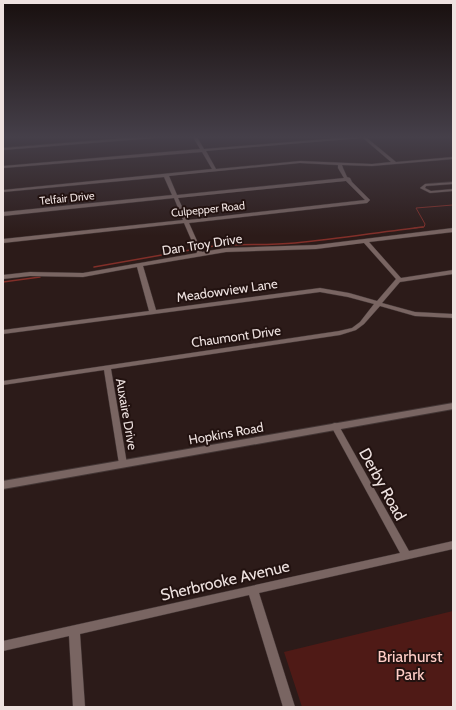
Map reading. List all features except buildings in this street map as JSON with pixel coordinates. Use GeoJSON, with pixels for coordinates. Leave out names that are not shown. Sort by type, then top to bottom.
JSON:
{"type":"FeatureCollection","features":[{"type":"Feature","properties":{"kind":"street"},"geometry":{"type":"LineString","coordinates":[[3,191],[214,170]]}},
{"type":"Feature","properties":{"kind":"street","name":"Culpepper Road"},"geometry":{"type":"LineString","coordinates":[[3,242],[365,202],[368,200],[341,170]]}},
{"type":"Feature","properties":{"kind":"street"},"geometry":{"type":"LineString","coordinates":[[166,175],[200,254]]}},
{"type":"Feature","properties":{"kind":"street","name":"Telfair Drive"},"geometry":{"type":"LineString","coordinates":[[3,214],[348,179]]}},
{"type":"Feature","properties":{"kind":"street"},"geometry":{"type":"LineString","coordinates":[[453,183],[424,185],[422,188],[430,192],[453,190]]}},
{"type":"Feature","properties":{"kind":"street","name":"Dan Troy Drive"},"geometry":{"type":"LineString","coordinates":[[3,277],[40,274],[83,275],[238,248],[306,248],[453,230]]}},
{"type":"Feature","properties":{"kind":"street"},"geometry":{"type":"LineString","coordinates":[[365,241],[399,279],[453,272]]}},
{"type":"Feature","properties":{"kind":"street"},"geometry":{"type":"LineString","coordinates":[[140,266],[154,312]]}},
{"type":"Feature","properties":{"kind":"street","name":"Chaumont Drive"},"geometry":{"type":"LineString","coordinates":[[3,383],[340,333],[358,326],[379,304],[399,279]]}},
{"type":"Feature","properties":{"kind":"street","name":"Meadowview Lane"},"geometry":{"type":"LineString","coordinates":[[3,332],[320,290],[343,294],[415,314],[453,316]]}},
{"type":"Feature","properties":{"kind":"street","name":"Auxaire Drive"},"geometry":{"type":"LineString","coordinates":[[106,367],[123,464]]}},
{"type":"Feature","properties":{"kind":"street","name":"Hopkins Road"},"geometry":{"type":"LineString","coordinates":[[3,485],[453,406]]}},
{"type":"Feature","properties":{"kind":"street","name":"Derby Road"},"geometry":{"type":"LineString","coordinates":[[335,426],[406,555]]}},
{"type":"Feature","properties":{"kind":"street","name":"Sherbrooke Avenue"},"geometry":{"type":"LineString","coordinates":[[3,646],[453,545]]}},
{"type":"Feature","properties":{"kind":"street"},"geometry":{"type":"LineString","coordinates":[[253,590],[289,707]]}},
{"type":"Feature","properties":{"kind":"street"},"geometry":{"type":"LineString","coordinates":[[74,630],[79,707]]}},
{"type":"Feature","properties":{"kind":"green space","name":"Briarhurst Park"},"geometry":{"type":"Polygon","coordinates":[[[453,611],[453,707],[302,707],[284,652],[453,611]]]}},
{"type":"Feature","properties":{"kind":"waterway"},"geometry":{"type":"LineString","coordinates":[[420,227],[424,227],[425,224],[416,208],[453,205]]}},
{"type":"Feature","properties":{"kind":"waterway"},"geometry":{"type":"LineString","coordinates":[[206,247],[295,243],[420,227]]}},
{"type":"Feature","properties":{"kind":"waterway"},"geometry":{"type":"LineString","coordinates":[[414,228],[420,227]]}},
{"type":"Feature","properties":{"kind":"waterway"},"geometry":{"type":"LineString","coordinates":[[94,267],[190,250]]}},
{"type":"Feature","properties":{"kind":"waterway"},"geometry":{"type":"LineString","coordinates":[[3,282],[40,277]]}}]}
